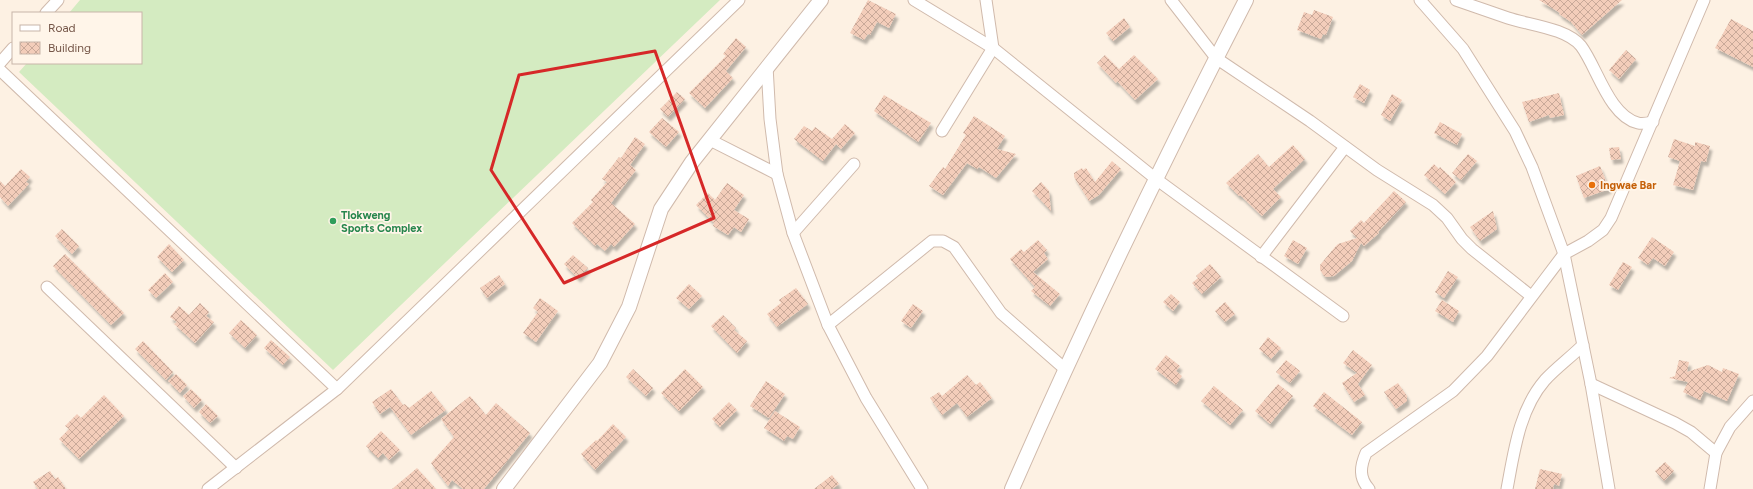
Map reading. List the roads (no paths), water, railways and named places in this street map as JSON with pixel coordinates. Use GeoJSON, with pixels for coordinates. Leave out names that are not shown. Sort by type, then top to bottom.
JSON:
{"type":"FeatureCollection","features":[{"type":"Feature","properties":{"kind":"street"},"geometry":{"type":"LineString","coordinates":[[47,12],[58,0]]}},
{"type":"Feature","properties":{"kind":"street"},"geometry":{"type":"LineString","coordinates":[[208,489],[337,389],[739,0]]}},
{"type":"Feature","properties":{"kind":"street"},"geometry":{"type":"LineString","coordinates":[[504,489],[600,363],[629,307],[661,209],[692,162],[820,0]]}},
{"type":"Feature","properties":{"kind":"street"},"geometry":{"type":"LineString","coordinates":[[914,0],[993,48],[1156,180],[1343,316]]}},
{"type":"Feature","properties":{"kind":"street"},"geometry":{"type":"LineString","coordinates":[[942,131],[993,48],[986,0]]}},
{"type":"Feature","properties":{"kind":"street"},"geometry":{"type":"LineString","coordinates":[[1171,0],[1216,58],[1377,170],[1433,204],[1447,218],[1462,239],[1472,249],[1531,296]]}},
{"type":"Feature","properties":{"kind":"street"},"geometry":{"type":"LineString","coordinates":[[1012,489],[1064,369],[1216,58],[1246,0]]}},
{"type":"Feature","properties":{"kind":"street"},"geometry":{"type":"LineString","coordinates":[[1420,0],[1463,49],[1515,131],[1532,167],[1564,254],[1591,384],[1609,489]]}},
{"type":"Feature","properties":{"kind":"street"},"geometry":{"type":"LineString","coordinates":[[1456,0],[1571,37],[1581,46],[1614,105],[1634,121],[1653,122]]}},
{"type":"Feature","properties":{"kind":"street"},"geometry":{"type":"LineString","coordinates":[[1369,489],[1361,476],[1361,468],[1366,453],[1453,391],[1487,356],[1564,254],[1588,241],[1603,230],[1610,218],[1653,122],[1704,0]]}},
{"type":"Feature","properties":{"kind":"street"},"geometry":{"type":"LineString","coordinates":[[0,62],[12,49]]}},
{"type":"Feature","properties":{"kind":"street"},"geometry":{"type":"LineString","coordinates":[[767,66],[770,119],[777,174],[793,233],[828,325],[866,398],[922,489]]}},
{"type":"Feature","properties":{"kind":"street"},"geometry":{"type":"LineString","coordinates":[[0,70],[337,389]]}},
{"type":"Feature","properties":{"kind":"street"},"geometry":{"type":"LineString","coordinates":[[710,140],[777,174]]}},
{"type":"Feature","properties":{"kind":"street"},"geometry":{"type":"LineString","coordinates":[[1261,257],[1345,147]]}},
{"type":"Feature","properties":{"kind":"street"},"geometry":{"type":"LineString","coordinates":[[793,233],[854,164]]}},
{"type":"Feature","properties":{"kind":"street"},"geometry":{"type":"LineString","coordinates":[[828,325],[932,241],[943,240],[954,247],[1001,313],[1064,369]]}},
{"type":"Feature","properties":{"kind":"street"},"geometry":{"type":"LineString","coordinates":[[47,287],[236,468]]}},
{"type":"Feature","properties":{"kind":"street"},"geometry":{"type":"LineString","coordinates":[[1507,489],[1515,442],[1523,418],[1530,404],[1545,381],[1583,345]]}},
{"type":"Feature","properties":{"kind":"street"},"geometry":{"type":"LineString","coordinates":[[1591,384],[1675,423],[1691,432],[1716,453]]}},
{"type":"Feature","properties":{"kind":"street"},"geometry":{"type":"LineString","coordinates":[[1710,489],[1716,453],[1730,428],[1753,401]]}},
{"type":"Feature","properties":{"kind":"place","name":"Ingwae Bar"},"geometry":{"type":"Point","coordinates":[1592,185]}},
{"type":"Feature","properties":{"kind":"place","name":"Tlokweng Sports Complex"},"geometry":{"type":"Point","coordinates":[333,221]}}]}
